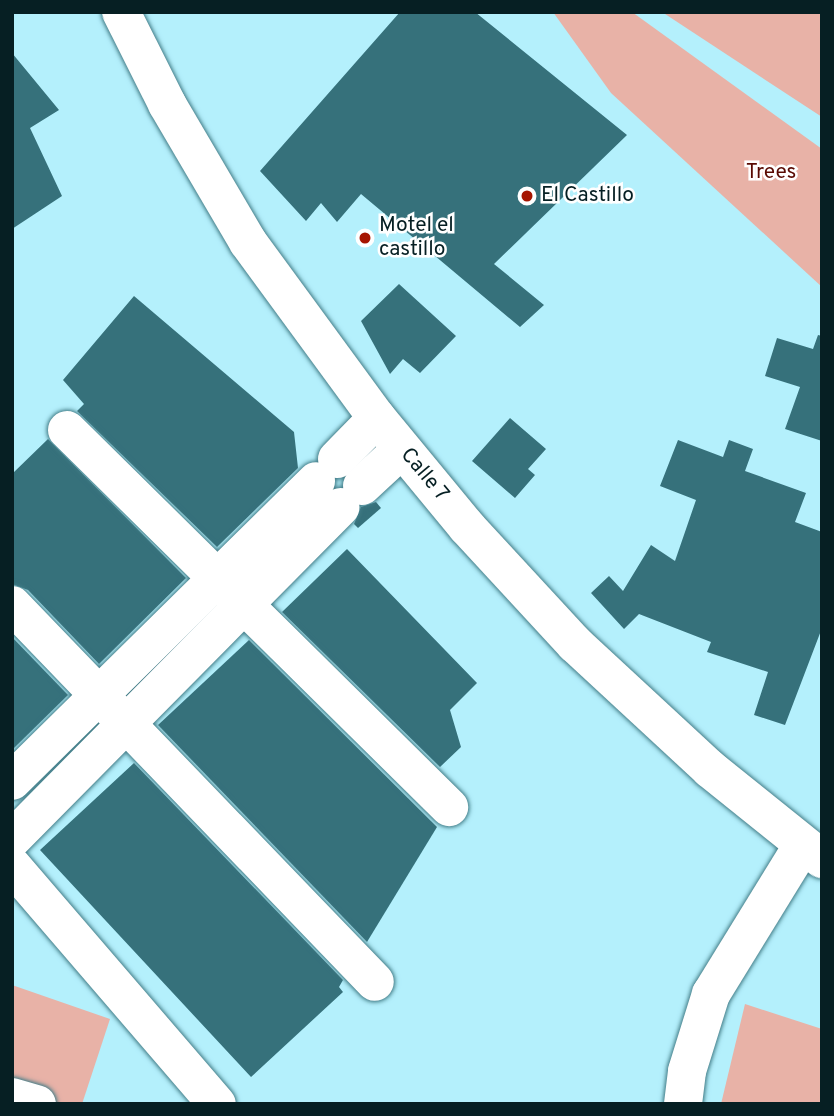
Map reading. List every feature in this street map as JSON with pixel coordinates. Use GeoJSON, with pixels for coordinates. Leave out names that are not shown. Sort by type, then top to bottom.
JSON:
{"type":"FeatureCollection","features":[{"type":"Feature","properties":{"kind":"street","name":"Calle 7"},"geometry":{"type":"LineString","coordinates":[[121,12],[236,222],[282,292],[402,449],[575,644],[655,721],[812,853]]}},
{"type":"Feature","properties":{"kind":"street"},"geometry":{"type":"LineString","coordinates":[[12,839],[244,604],[339,483],[377,418]]}},
{"type":"Feature","properties":{"kind":"street"},"geometry":{"type":"LineString","coordinates":[[67,430],[449,807]]}},
{"type":"Feature","properties":{"kind":"street"},"geometry":{"type":"LineString","coordinates":[[12,781],[218,578],[339,483],[402,449]]}},
{"type":"Feature","properties":{"kind":"street"},"geometry":{"type":"LineString","coordinates":[[12,605],[374,982]]}},
{"type":"Feature","properties":{"kind":"street"},"geometry":{"type":"LineString","coordinates":[[683,1104],[687,1071],[711,994],[812,853]]}},
{"type":"Feature","properties":{"kind":"street"},"geometry":{"type":"LineString","coordinates":[[12,866],[217,1104]]}},
{"type":"Feature","properties":{"kind":"street"},"geometry":{"type":"LineString","coordinates":[[12,1097],[37,1104]]}},
{"type":"Feature","properties":{"kind":"green space","name":"Trees"},"geometry":{"type":"Polygon","coordinates":[[[553,12],[632,12],[822,149],[822,287],[611,93],[553,12]]]}},
{"type":"Feature","properties":{"kind":"green space"},"geometry":{"type":"Polygon","coordinates":[[[662,12],[822,12],[822,117],[662,12]]]}},
{"type":"Feature","properties":{"kind":"green space"},"geometry":{"type":"Polygon","coordinates":[[[12,985],[110,1019],[82,1104],[58,1104],[12,1087],[12,985]]]}},
{"type":"Feature","properties":{"kind":"green space"},"geometry":{"type":"Polygon","coordinates":[[[745,1004],[822,1029],[822,1104],[721,1104],[745,1004]]]}},
{"type":"Feature","properties":{"kind":"building","name":"El Castillo"},"geometry":{"type":"Polygon","coordinates":[[[400,12],[475,12],[627,135],[494,264],[544,305],[520,327],[361,194],[337,222],[321,203],[306,221],[260,171],[400,12]]]}},
{"type":"Feature","properties":{"kind":"building"},"geometry":{"type":"Polygon","coordinates":[[[12,53],[59,110],[30,128],[62,196],[12,229],[12,53]]]}},
{"type":"Feature","properties":{"kind":"building"},"geometry":{"type":"Polygon","coordinates":[[[399,284],[456,336],[420,373],[403,359],[390,374],[361,321],[399,284]]]}},
{"type":"Feature","properties":{"kind":"building"},"geometry":{"type":"Polygon","coordinates":[[[134,296],[294,432],[298,468],[217,547],[77,411],[84,404],[63,380],[134,296]]]}},
{"type":"Feature","properties":{"kind":"building"},"geometry":{"type":"Polygon","coordinates":[[[818,335],[822,336],[822,441],[785,429],[800,387],[765,376],[777,338],[813,349],[818,335]]]}},
{"type":"Feature","properties":{"kind":"building"},"geometry":{"type":"Polygon","coordinates":[[[510,418],[546,449],[528,469],[535,475],[515,498],[472,461],[510,418]]]}},
{"type":"Feature","properties":{"kind":"building"},"geometry":{"type":"Polygon","coordinates":[[[48,439],[186,578],[99,664],[28,590],[12,584],[12,474],[48,439]]]}},
{"type":"Feature","properties":{"kind":"building"},"geometry":{"type":"Polygon","coordinates":[[[678,440],[723,457],[729,440],[753,449],[745,471],[806,493],[795,522],[822,532],[822,628],[785,725],[754,715],[768,672],[707,652],[711,642],[639,614],[624,629],[591,593],[609,576],[623,591],[651,545],[675,561],[696,500],[660,486],[678,440]]]}},
{"type":"Feature","properties":{"kind":"building"},"geometry":{"type":"Polygon","coordinates":[[[376,502],[381,508],[358,528],[354,524],[361,507],[376,502]]]}},
{"type":"Feature","properties":{"kind":"building"},"geometry":{"type":"Polygon","coordinates":[[[347,549],[477,683],[450,710],[461,747],[440,767],[282,612],[347,549]]]}},
{"type":"Feature","properties":{"kind":"building"},"geometry":{"type":"Polygon","coordinates":[[[12,637],[68,695],[12,750],[12,637]]]}},
{"type":"Feature","properties":{"kind":"building"},"geometry":{"type":"Polygon","coordinates":[[[249,640],[437,827],[367,942],[158,725],[249,640]]]}},
{"type":"Feature","properties":{"kind":"building"},"geometry":{"type":"Polygon","coordinates":[[[134,763],[343,980],[339,987],[343,992],[251,1077],[40,850],[134,763]]]}},
{"type":"Feature","properties":{"kind":"place","name":"El Castillo"},"geometry":{"type":"Point","coordinates":[527,196]}},
{"type":"Feature","properties":{"kind":"place","name":"Motel el castillo"},"geometry":{"type":"Point","coordinates":[365,238]}}]}
